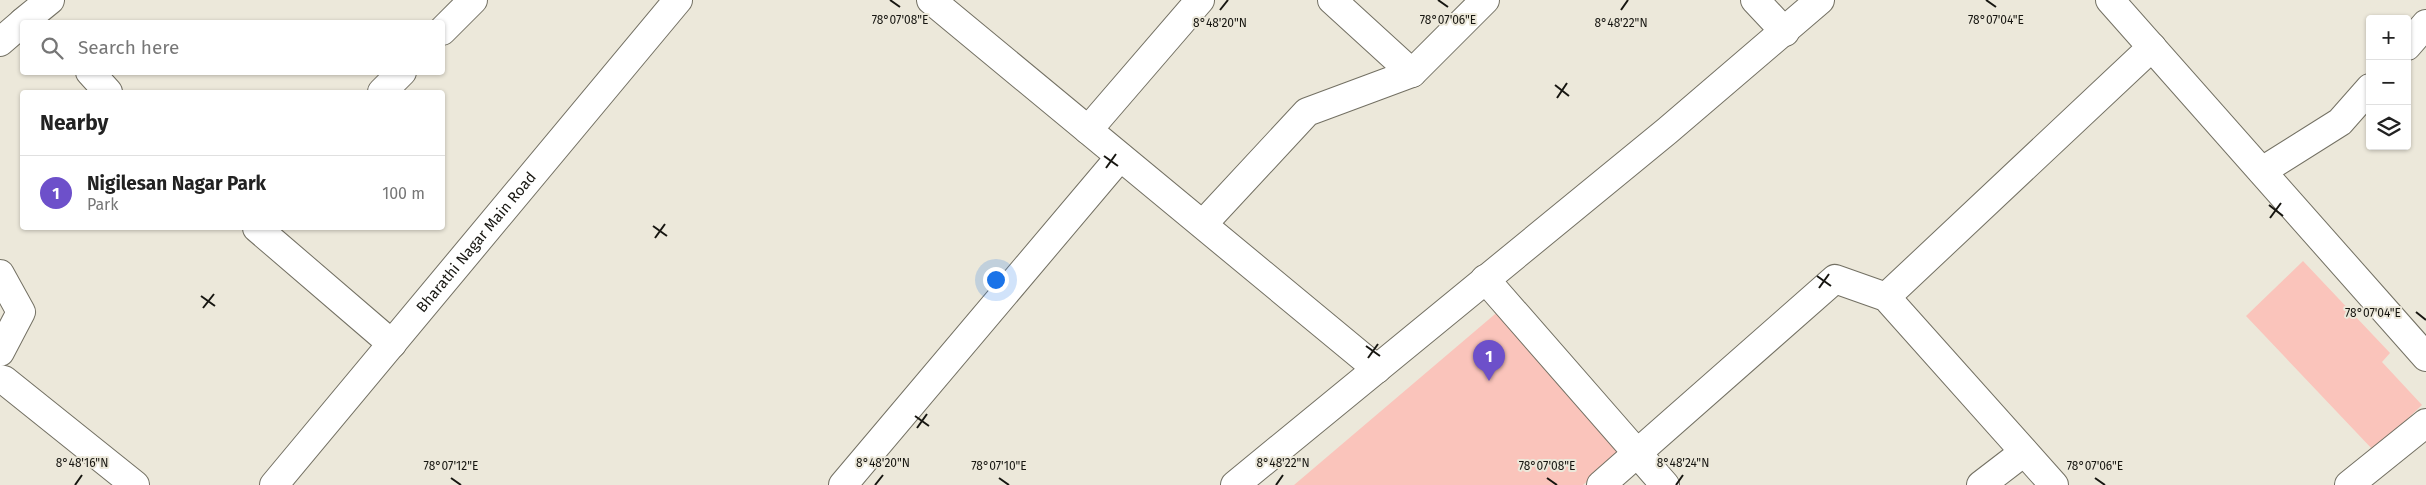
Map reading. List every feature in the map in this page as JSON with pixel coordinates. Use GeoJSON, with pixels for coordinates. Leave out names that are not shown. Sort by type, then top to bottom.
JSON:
{"type":"FeatureCollection","features":[{"type":"Feature","properties":{"kind":"street"},"geometry":{"type":"LineString","coordinates":[[445,28],[473,0]]}},
{"type":"Feature","properties":{"kind":"street","name":"Bharathi Nagar Main Road"},"geometry":{"type":"LineString","coordinates":[[274,485],[678,0]]}},
{"type":"Feature","properties":{"kind":"street"},"geometry":{"type":"LineString","coordinates":[[931,0],[1377,369]]}},
{"type":"Feature","properties":{"kind":"street"},"geometry":{"type":"LineString","coordinates":[[1088,130],[1200,0]]}},
{"type":"Feature","properties":{"kind":"street"},"geometry":{"type":"LineString","coordinates":[[1332,0],[1412,72]]}},
{"type":"Feature","properties":{"kind":"street"},"geometry":{"type":"LineString","coordinates":[[1203,224],[1307,112],[1412,72],[1460,12],[1485,0]]}},
{"type":"Feature","properties":{"kind":"street"},"geometry":{"type":"LineString","coordinates":[[1755,0],[1785,32]]}},
{"type":"Feature","properties":{"kind":"street"},"geometry":{"type":"LineString","coordinates":[[1235,485],[1486,280],[1785,32],[1820,0]]}},
{"type":"Feature","properties":{"kind":"street"},"geometry":{"type":"LineString","coordinates":[[2110,0],[2426,357]]}},
{"type":"Feature","properties":{"kind":"street"},"geometry":{"type":"LineString","coordinates":[[2411,41],[2426,24]]}},
{"type":"Feature","properties":{"kind":"street"},"geometry":{"type":"LineString","coordinates":[[0,42],[20,27]]}},
{"type":"Feature","properties":{"kind":"street"},"geometry":{"type":"LineString","coordinates":[[1886,297],[2152,47]]}},
{"type":"Feature","properties":{"kind":"street"},"geometry":{"type":"LineString","coordinates":[[93,75],[106,90]]}},
{"type":"Feature","properties":{"kind":"street"},"geometry":{"type":"LineString","coordinates":[[384,90],[399,75]]}},
{"type":"Feature","properties":{"kind":"street"},"geometry":{"type":"LineString","coordinates":[[2262,172],[2340,122],[2366,93]]}},
{"type":"Feature","properties":{"kind":"street"},"geometry":{"type":"LineString","coordinates":[[843,485],[1120,157]]}},
{"type":"Feature","properties":{"kind":"street"},"geometry":{"type":"LineString","coordinates":[[259,230],[392,344]]}},
{"type":"Feature","properties":{"kind":"street"},"geometry":{"type":"LineString","coordinates":[[0,274],[21,312],[0,352]]}},
{"type":"Feature","properties":{"kind":"street"},"geometry":{"type":"LineString","coordinates":[[1601,485],[1836,279],[1886,297],[2054,485]]}},
{"type":"Feature","properties":{"kind":"street"},"geometry":{"type":"LineString","coordinates":[[1486,280],[1665,485]]}},
{"type":"Feature","properties":{"kind":"street"},"geometry":{"type":"LineString","coordinates":[[2,380],[135,485]]}},
{"type":"Feature","properties":{"kind":"street"},"geometry":{"type":"LineString","coordinates":[[2349,485],[2426,424]]}},
{"type":"Feature","properties":{"kind":"street"},"geometry":{"type":"LineString","coordinates":[[1982,485],[2024,452]]}},
{"type":"Feature","properties":{"kind":"shaded area"},"geometry":{"type":"Polygon","coordinates":[[[2303,261],[2390,353],[2382,362],[2422,405],[2374,451],[2246,316],[2303,261]]]}},
{"type":"Feature","properties":{"kind":"shaded area"},"geometry":{"type":"Polygon","coordinates":[[[1501,309],[1622,452],[1583,485],[1294,485],[1501,309]]]}},
{"type":"Feature","properties":{"kind":"place","name":"Nigilesan Nagar Park"},"geometry":{"type":"Point","coordinates":[1489,381]}}]}
